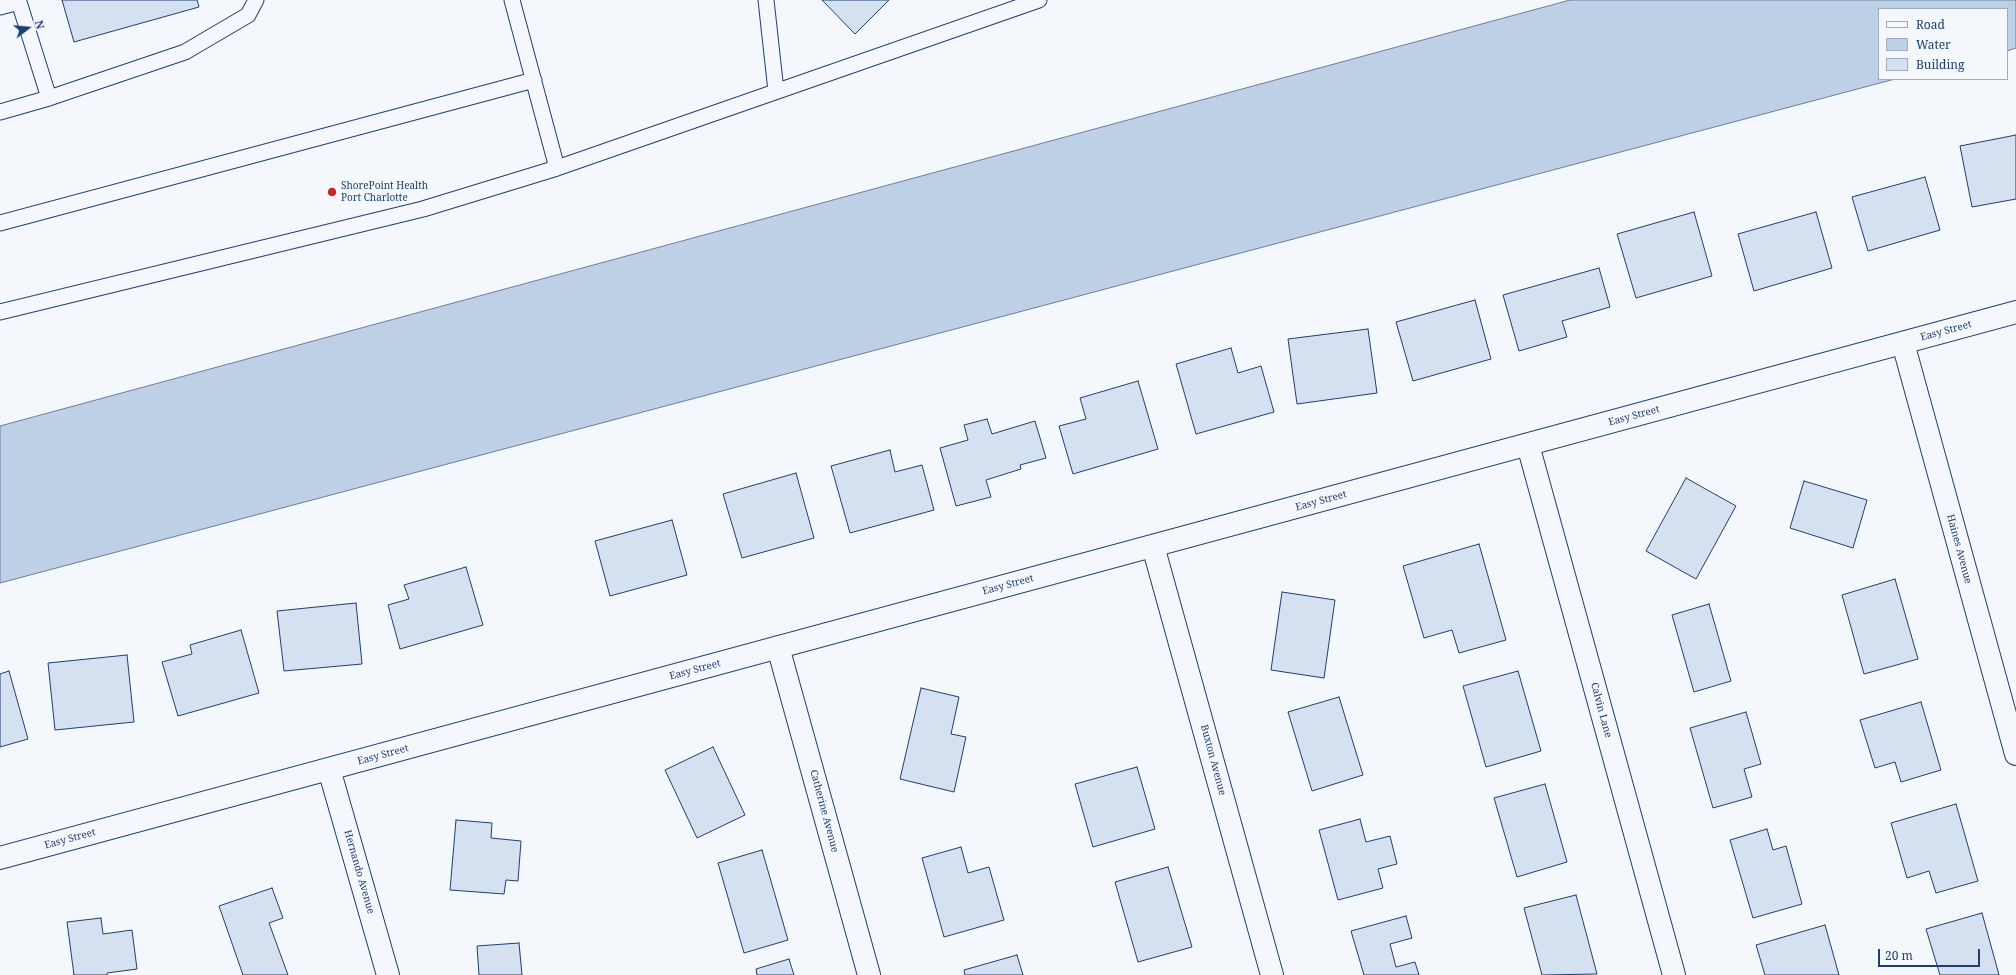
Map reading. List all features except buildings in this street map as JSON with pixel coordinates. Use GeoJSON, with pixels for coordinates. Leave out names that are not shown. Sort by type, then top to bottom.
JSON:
{"type":"FeatureCollection","features":[{"type":"Feature","properties":{"kind":"street","name":"Easy Street"},"geometry":{"type":"LineString","coordinates":[[0,858],[2016,312]]}},
{"type":"Feature","properties":{"kind":"street","name":"Haines Avenue"},"geometry":{"type":"LineString","coordinates":[[1903,343],[2016,754]]}},
{"type":"Feature","properties":{"kind":"street","name":"Calvin Lane"},"geometry":{"type":"LineString","coordinates":[[1528,445],[1674,975]]}},
{"type":"Feature","properties":{"kind":"street","name":"Buxton Avenue"},"geometry":{"type":"LineString","coordinates":[[1153,546],[1272,975]]}},
{"type":"Feature","properties":{"kind":"street","name":"Catherine Avenue"},"geometry":{"type":"LineString","coordinates":[[778,647],[869,975]]}},
{"type":"Feature","properties":{"kind":"street","name":"Hernando Avenue"},"geometry":{"type":"LineString","coordinates":[[329,769],[388,975]]}},
{"type":"Feature","properties":{"kind":"lane"},"geometry":{"type":"LineString","coordinates":[[0,112],[49,98],[186,52],[248,15],[256,0]]}},
{"type":"Feature","properties":{"kind":"lane"},"geometry":{"type":"LineString","coordinates":[[512,0],[558,168]]}},
{"type":"Feature","properties":{"kind":"lane"},"geometry":{"type":"LineString","coordinates":[[766,0],[776,91]]}},
{"type":"Feature","properties":{"kind":"lane"},"geometry":{"type":"LineString","coordinates":[[0,312],[423,209],[558,168],[1039,0]]}},
{"type":"Feature","properties":{"kind":"lane"},"geometry":{"type":"LineString","coordinates":[[0,7],[19,2],[49,98]]}},
{"type":"Feature","properties":{"kind":"lane"},"geometry":{"type":"LineString","coordinates":[[0,223],[534,80]]}},
{"type":"Feature","properties":{"kind":"water"},"geometry":{"type":"Polygon","coordinates":[[[1570,0],[2016,0],[2016,48],[2008,51],[2008,8],[1878,8],[1878,80],[1891,80],[0,583],[0,426],[1570,0]]]}},
{"type":"Feature","properties":{"kind":"place","name":"ShorePoint Health Port Charlotte"},"geometry":{"type":"Point","coordinates":[332,192]}}]}
